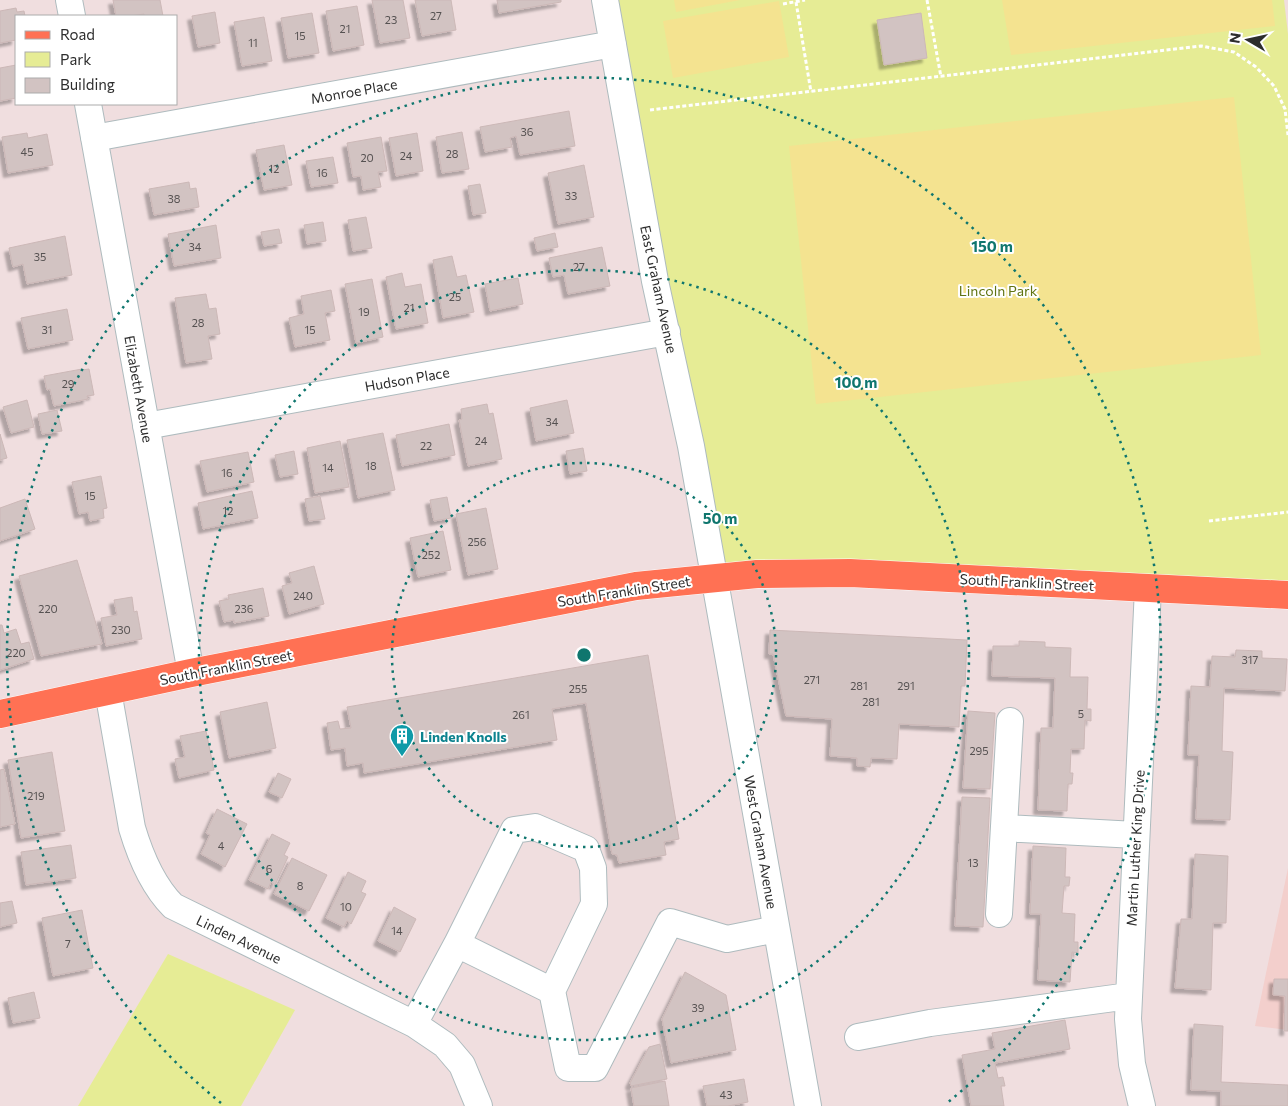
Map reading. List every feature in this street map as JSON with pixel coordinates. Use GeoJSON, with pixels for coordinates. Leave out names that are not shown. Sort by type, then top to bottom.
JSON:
{"type":"FeatureCollection","features":[{"type":"Feature","properties":{"kind":"main road","name":"South Franklin Street"},"geometry":{"type":"LineString","coordinates":[[0,714],[191,673],[636,586],[757,574],[850,573],[1288,595]]}},
{"type":"Feature","properties":{"kind":"street"},"geometry":{"type":"LineString","coordinates":[[69,0],[72,15]]}},
{"type":"Feature","properties":{"kind":"street","name":"East Graham Avenue"},"geometry":{"type":"LineString","coordinates":[[605,0],[655,281],[691,446],[714,578]]}},
{"type":"Feature","properties":{"kind":"street","name":"Monroe Place"},"geometry":{"type":"LineString","coordinates":[[94,138],[613,44]]}},
{"type":"Feature","properties":{"kind":"street","name":"Elizabeth Avenue"},"geometry":{"type":"LineString","coordinates":[[88,105],[191,673]]}},
{"type":"Feature","properties":{"kind":"street","name":"Hudson Place"},"geometry":{"type":"LineString","coordinates":[[146,426],[667,332]]}},
{"type":"Feature","properties":{"kind":"street","name":"West Graham Avenue"},"geometry":{"type":"LineString","coordinates":[[714,578],[808,1106]]}},
{"type":"Feature","properties":{"kind":"street","name":"Martin Luther King Drive"},"geometry":{"type":"LineString","coordinates":[[1142,1106],[1132,1064],[1128,1019],[1148,588]]}},
{"type":"Feature","properties":{"kind":"street","name":"Linden Avenue"},"geometry":{"type":"LineString","coordinates":[[108,691],[132,828],[137,845],[162,895],[173,906],[414,1024],[445,1045],[462,1065],[479,1106]]}},
{"type":"Feature","properties":{"kind":"street"},"geometry":{"type":"LineString","coordinates":[[998,914],[1010,721]]}},
{"type":"Feature","properties":{"kind":"street"},"geometry":{"type":"LineString","coordinates":[[414,1024],[457,944],[514,830],[535,827],[586,849],[593,868],[594,904],[552,991],[568,1068],[594,1068],[670,922],[727,939],[776,928]]}},
{"type":"Feature","properties":{"kind":"street"},"geometry":{"type":"LineString","coordinates":[[1004,828],[1136,835]]}},
{"type":"Feature","properties":{"kind":"street"},"geometry":{"type":"LineString","coordinates":[[457,944],[552,991]]}},
{"type":"Feature","properties":{"kind":"street"},"geometry":{"type":"LineString","coordinates":[[858,1037],[930,1023],[1129,996]]}},
{"type":"Feature","properties":{"kind":"path"},"geometry":{"type":"LineString","coordinates":[[783,4],[805,0]]}},
{"type":"Feature","properties":{"kind":"path"},"geometry":{"type":"LineString","coordinates":[[927,0],[941,76]]}},
{"type":"Feature","properties":{"kind":"path"},"geometry":{"type":"LineString","coordinates":[[796,2],[811,92]]}},
{"type":"Feature","properties":{"kind":"path"},"geometry":{"type":"LineString","coordinates":[[626,113],[1201,46],[1234,52],[1256,67],[1274,86],[1285,109],[1288,135]]}},
{"type":"Feature","properties":{"kind":"path"},"geometry":{"type":"LineString","coordinates":[[1209,520],[1288,512]]}},
{"type":"Feature","properties":{"kind":"shaded area"},"geometry":{"type":"Polygon","coordinates":[[[1288,868],[1288,1030],[1255,1026],[1288,868]]]}},
{"type":"Feature","properties":{"kind":"green space","name":"Lincoln Park"},"geometry":{"type":"Polygon","coordinates":[[[605,0],[1284,0],[1288,34],[1288,595],[714,578],[605,0]]]}},
{"type":"Feature","properties":{"kind":"green space"},"geometry":{"type":"Polygon","coordinates":[[[674,0],[740,0],[676,12],[674,0]]]}},
{"type":"Feature","properties":{"kind":"green space"},"geometry":{"type":"Polygon","coordinates":[[[1002,0],[1272,0],[1275,26],[1011,55],[1002,0]]]}},
{"type":"Feature","properties":{"kind":"green space"},"geometry":{"type":"Polygon","coordinates":[[[779,1],[789,57],[673,78],[663,21],[779,1]]]}},
{"type":"Feature","properties":{"kind":"green space"},"geometry":{"type":"Polygon","coordinates":[[[1234,97],[1261,355],[816,404],[789,146],[1234,97]]]}},
{"type":"Feature","properties":{"kind":"green space"},"geometry":{"type":"Polygon","coordinates":[[[168,954],[295,1010],[241,1106],[78,1106],[168,954]]]}},
{"type":"Feature","properties":{"kind":"building"},"geometry":{"type":"Polygon","coordinates":[[[113,0],[160,0],[163,15],[144,14],[116,15],[113,0]]]}},
{"type":"Feature","properties":{"kind":"building"},"geometry":{"type":"Polygon","coordinates":[[[372,0],[403,0],[410,38],[380,43],[372,0]]]}},
{"type":"Feature","properties":{"kind":"building"},"geometry":{"type":"Polygon","coordinates":[[[415,0],[451,0],[456,30],[422,36],[415,0]]]}},
{"type":"Feature","properties":{"kind":"building"},"geometry":{"type":"Polygon","coordinates":[[[497,0],[561,0],[561,2],[499,13],[497,0]]]}},
{"type":"Feature","properties":{"kind":"building"},"geometry":{"type":"Polygon","coordinates":[[[357,6],[364,45],[333,51],[326,11],[357,6]]]}},
{"type":"Feature","properties":{"kind":"building"},"geometry":{"type":"Polygon","coordinates":[[[16,8],[17,12],[24,11],[25,15],[15,15],[15,40],[0,43],[0,11],[16,8]]]}},
{"type":"Feature","properties":{"kind":"building"},"geometry":{"type":"Polygon","coordinates":[[[215,12],[220,43],[198,47],[192,16],[215,12]]]}},
{"type":"Feature","properties":{"kind":"building"},"geometry":{"type":"Polygon","coordinates":[[[312,13],[319,53],[288,58],[281,18],[312,13]]]}},
{"type":"Feature","properties":{"kind":"building"},"geometry":{"type":"Polygon","coordinates":[[[921,13],[927,58],[884,65],[877,20],[921,13]]]}},
{"type":"Feature","properties":{"kind":"building"},"geometry":{"type":"Polygon","coordinates":[[[264,17],[272,61],[242,66],[234,22],[264,17]]]}},
{"type":"Feature","properties":{"kind":"building"},"geometry":{"type":"Polygon","coordinates":[[[15,65],[15,98],[0,101],[0,68],[15,65]]]}},
{"type":"Feature","properties":{"kind":"building"},"geometry":{"type":"Polygon","coordinates":[[[569,111],[575,146],[520,155],[516,136],[510,138],[512,147],[485,152],[480,127],[569,111]]]}},
{"type":"Feature","properties":{"kind":"building"},"geometry":{"type":"Polygon","coordinates":[[[462,132],[469,169],[442,173],[436,137],[462,132]]]}},
{"type":"Feature","properties":{"kind":"building"},"geometry":{"type":"Polygon","coordinates":[[[27,133],[28,138],[47,134],[53,165],[8,173],[2,137],[27,133]]]}},
{"type":"Feature","properties":{"kind":"building"},"geometry":{"type":"Polygon","coordinates":[[[417,133],[423,171],[396,176],[389,138],[417,133]]]}},
{"type":"Feature","properties":{"kind":"building"},"geometry":{"type":"Polygon","coordinates":[[[381,137],[387,171],[378,172],[381,187],[363,190],[361,176],[353,177],[347,143],[381,137]]]}},
{"type":"Feature","properties":{"kind":"building"},"geometry":{"type":"Polygon","coordinates":[[[284,145],[292,185],[264,190],[256,150],[284,145]]]}},
{"type":"Feature","properties":{"kind":"building"},"geometry":{"type":"Polygon","coordinates":[[[333,157],[338,183],[311,187],[306,161],[333,157]]]}},
{"type":"Feature","properties":{"kind":"building"},"geometry":{"type":"Polygon","coordinates":[[[584,165],[594,217],[558,224],[548,173],[584,165]]]}},
{"type":"Feature","properties":{"kind":"building"},"geometry":{"type":"Polygon","coordinates":[[[189,182],[190,189],[196,188],[199,207],[154,215],[149,189],[189,182]]]}},
{"type":"Feature","properties":{"kind":"building"},"geometry":{"type":"Polygon","coordinates":[[[480,184],[486,213],[473,215],[468,186],[480,184]]]}},
{"type":"Feature","properties":{"kind":"building"},"geometry":{"type":"Polygon","coordinates":[[[366,217],[372,248],[353,251],[348,220],[366,217]]]}},
{"type":"Feature","properties":{"kind":"building"},"geometry":{"type":"Polygon","coordinates":[[[323,222],[326,241],[307,244],[304,225],[323,222]]]}},
{"type":"Feature","properties":{"kind":"building"},"geometry":{"type":"Polygon","coordinates":[[[216,225],[221,258],[174,266],[168,234],[216,225]]]}},
{"type":"Feature","properties":{"kind":"building"},"geometry":{"type":"Polygon","coordinates":[[[279,229],[282,243],[264,246],[261,232],[279,229]]]}},
{"type":"Feature","properties":{"kind":"building"},"geometry":{"type":"Polygon","coordinates":[[[555,233],[558,247],[537,251],[534,238],[555,233]]]}},
{"type":"Feature","properties":{"kind":"building"},"geometry":{"type":"Polygon","coordinates":[[[65,236],[72,275],[27,284],[23,264],[13,267],[9,248],[65,236]]]}},
{"type":"Feature","properties":{"kind":"building"},"geometry":{"type":"Polygon","coordinates":[[[602,247],[610,286],[568,294],[564,275],[553,277],[549,258],[602,247]]]}},
{"type":"Feature","properties":{"kind":"building"},"geometry":{"type":"Polygon","coordinates":[[[452,256],[457,277],[466,275],[474,312],[443,318],[433,260],[452,256]]]}},
{"type":"Feature","properties":{"kind":"building"},"geometry":{"type":"Polygon","coordinates":[[[402,273],[405,287],[421,284],[428,323],[396,329],[386,277],[402,273]]]}},
{"type":"Feature","properties":{"kind":"building"},"geometry":{"type":"Polygon","coordinates":[[[518,278],[523,304],[490,311],[485,284],[518,278]]]}},
{"type":"Feature","properties":{"kind":"building"},"geometry":{"type":"Polygon","coordinates":[[[372,279],[383,337],[356,343],[345,284],[372,279]]]}},
{"type":"Feature","properties":{"kind":"building"},"geometry":{"type":"Polygon","coordinates":[[[331,290],[335,311],[325,313],[330,340],[295,347],[289,318],[304,314],[301,296],[331,290]]]}},
{"type":"Feature","properties":{"kind":"building"},"geometry":{"type":"Polygon","coordinates":[[[206,294],[209,309],[216,308],[220,334],[208,336],[212,359],[186,363],[175,298],[206,294]]]}},
{"type":"Feature","properties":{"kind":"building"},"geometry":{"type":"Polygon","coordinates":[[[67,309],[73,340],[28,349],[21,318],[67,309]]]}},
{"type":"Feature","properties":{"kind":"building"},"geometry":{"type":"Polygon","coordinates":[[[89,369],[94,395],[87,396],[88,399],[54,406],[50,389],[47,390],[44,376],[89,369]]]}},
{"type":"Feature","properties":{"kind":"building"},"geometry":{"type":"Polygon","coordinates":[[[27,400],[34,427],[11,433],[3,407],[27,400]]]}},
{"type":"Feature","properties":{"kind":"building"},"geometry":{"type":"Polygon","coordinates":[[[567,400],[574,433],[536,441],[530,408],[567,400]]]}},
{"type":"Feature","properties":{"kind":"building"},"geometry":{"type":"Polygon","coordinates":[[[487,404],[489,414],[493,413],[502,459],[468,466],[459,420],[462,419],[461,409],[487,404]]]}},
{"type":"Feature","properties":{"kind":"building"},"geometry":{"type":"Polygon","coordinates":[[[57,410],[62,431],[42,434],[38,414],[57,410]]]}},
{"type":"Feature","properties":{"kind":"building"},"geometry":{"type":"Polygon","coordinates":[[[449,424],[455,455],[402,466],[396,435],[449,424]]]}},
{"type":"Feature","properties":{"kind":"building"},"geometry":{"type":"Polygon","coordinates":[[[383,433],[395,490],[358,498],[347,440],[383,433]]]}},
{"type":"Feature","properties":{"kind":"building"},"geometry":{"type":"Polygon","coordinates":[[[0,434],[7,458],[0,460],[0,434]]]}},
{"type":"Feature","properties":{"kind":"building"},"geometry":{"type":"Polygon","coordinates":[[[340,441],[349,487],[315,493],[307,448],[340,441]]]}},
{"type":"Feature","properties":{"kind":"building"},"geometry":{"type":"Polygon","coordinates":[[[583,448],[587,471],[570,474],[566,451],[583,448]]]}},
{"type":"Feature","properties":{"kind":"building"},"geometry":{"type":"Polygon","coordinates":[[[294,451],[298,474],[280,477],[275,455],[294,451]]]}},
{"type":"Feature","properties":{"kind":"building"},"geometry":{"type":"Polygon","coordinates":[[[248,452],[254,482],[207,492],[200,461],[248,452]]]}},
{"type":"Feature","properties":{"kind":"building"},"geometry":{"type":"Polygon","coordinates":[[[101,476],[107,508],[103,509],[104,518],[90,521],[88,512],[79,514],[72,482],[101,476]]]}},
{"type":"Feature","properties":{"kind":"building"},"geometry":{"type":"Polygon","coordinates":[[[252,491],[258,518],[203,529],[198,503],[252,491]]]}},
{"type":"Feature","properties":{"kind":"building"},"geometry":{"type":"Polygon","coordinates":[[[320,496],[325,519],[309,521],[305,499],[320,496]]]}},
{"type":"Feature","properties":{"kind":"building"},"geometry":{"type":"Polygon","coordinates":[[[447,497],[451,518],[434,521],[430,500],[447,497]]]}},
{"type":"Feature","properties":{"kind":"building"},"geometry":{"type":"Polygon","coordinates":[[[25,499],[35,529],[0,541],[0,508],[25,499]]]}},
{"type":"Feature","properties":{"kind":"building"},"geometry":{"type":"Polygon","coordinates":[[[486,508],[498,569],[468,575],[456,514],[486,508]]]}},
{"type":"Feature","properties":{"kind":"building"},"geometry":{"type":"Polygon","coordinates":[[[443,531],[451,570],[418,577],[410,538],[443,531]]]}},
{"type":"Feature","properties":{"kind":"building"},"geometry":{"type":"Polygon","coordinates":[[[77,560],[102,644],[41,656],[19,576],[77,560]]]}},
{"type":"Feature","properties":{"kind":"building"},"geometry":{"type":"Polygon","coordinates":[[[314,566],[324,604],[289,614],[282,586],[292,583],[289,573],[314,566]]]}},
{"type":"Feature","properties":{"kind":"building"},"geometry":{"type":"Polygon","coordinates":[[[263,588],[269,616],[234,623],[234,620],[224,622],[219,601],[229,599],[228,595],[263,588]]]}},
{"type":"Feature","properties":{"kind":"building"},"geometry":{"type":"Polygon","coordinates":[[[132,597],[134,612],[137,611],[142,639],[106,646],[101,618],[117,615],[114,600],[132,597]]]}},
{"type":"Feature","properties":{"kind":"building"},"geometry":{"type":"Polygon","coordinates":[[[0,625],[2,625],[4,633],[16,629],[21,644],[29,642],[34,659],[0,670],[0,625]]]}},
{"type":"Feature","properties":{"kind":"building"},"geometry":{"type":"Polygon","coordinates":[[[770,630],[967,640],[965,686],[961,686],[959,727],[899,724],[897,759],[871,758],[870,767],[857,766],[857,758],[830,756],[832,719],[786,716],[773,654],[769,654],[770,630]]]}},
{"type":"Feature","properties":{"kind":"building"},"geometry":{"type":"Polygon","coordinates":[[[1019,641],[1045,642],[1045,647],[1071,648],[1070,677],[1088,677],[1087,709],[1091,709],[1091,721],[1085,720],[1084,749],[1071,749],[1070,773],[1073,773],[1072,784],[1068,784],[1067,811],[1038,810],[1041,728],[1053,728],[1055,678],[992,676],[993,646],[1019,646],[1019,641]]]}},
{"type":"Feature","properties":{"kind":"building"},"geometry":{"type":"Polygon","coordinates":[[[1236,650],[1262,651],[1262,658],[1287,659],[1285,691],[1224,688],[1222,751],[1233,752],[1230,820],[1196,819],[1199,755],[1188,755],[1191,686],[1210,687],[1212,656],[1235,657],[1236,650]]]}},
{"type":"Feature","properties":{"kind":"building","name":"Linden Knolls"},"geometry":{"type":"Polygon","coordinates":[[[648,655],[679,839],[664,842],[666,855],[619,863],[617,855],[612,854],[586,703],[552,709],[557,740],[364,773],[363,763],[347,766],[345,748],[331,750],[327,723],[338,721],[340,729],[351,728],[347,707],[648,655]]]}},
{"type":"Feature","properties":{"kind":"building"},"geometry":{"type":"Polygon","coordinates":[[[267,702],[276,748],[229,758],[220,712],[267,702]]]}},
{"type":"Feature","properties":{"kind":"building"},"geometry":{"type":"Polygon","coordinates":[[[968,711],[995,713],[990,789],[963,788],[968,711]]]}},
{"type":"Feature","properties":{"kind":"building"},"geometry":{"type":"Polygon","coordinates":[[[206,731],[214,770],[179,778],[175,759],[185,757],[180,736],[206,731]]]}},
{"type":"Feature","properties":{"kind":"building"},"geometry":{"type":"Polygon","coordinates":[[[52,752],[65,831],[21,838],[8,760],[52,752]]]}},
{"type":"Feature","properties":{"kind":"building"},"geometry":{"type":"Polygon","coordinates":[[[4,769],[15,824],[0,827],[0,770],[4,769]]]}},
{"type":"Feature","properties":{"kind":"building"},"geometry":{"type":"Polygon","coordinates":[[[278,773],[291,779],[282,798],[269,792],[278,773]]]}},
{"type":"Feature","properties":{"kind":"building"},"geometry":{"type":"Polygon","coordinates":[[[962,797],[990,798],[983,927],[955,926],[962,797]]]}},
{"type":"Feature","properties":{"kind":"building"},"geometry":{"type":"Polygon","coordinates":[[[217,809],[247,824],[225,867],[201,854],[210,835],[206,833],[217,809]]]}},
{"type":"Feature","properties":{"kind":"building"},"geometry":{"type":"Polygon","coordinates":[[[272,834],[290,843],[284,855],[288,857],[275,885],[271,882],[268,889],[249,880],[272,834]]]}},
{"type":"Feature","properties":{"kind":"building"},"geometry":{"type":"Polygon","coordinates":[[[71,845],[76,878],[26,885],[21,852],[71,845]]]}},
{"type":"Feature","properties":{"kind":"building"},"geometry":{"type":"Polygon","coordinates":[[[1033,846],[1066,848],[1065,877],[1070,877],[1069,886],[1064,886],[1062,913],[1075,914],[1074,942],[1078,942],[1078,953],[1072,952],[1070,982],[1038,980],[1041,914],[1030,914],[1033,846]]]}},
{"type":"Feature","properties":{"kind":"building"},"geometry":{"type":"Polygon","coordinates":[[[1195,854],[1228,856],[1226,923],[1213,923],[1211,990],[1175,988],[1181,919],[1192,919],[1195,854]]]}},
{"type":"Feature","properties":{"kind":"building"},"geometry":{"type":"Polygon","coordinates":[[[292,858],[327,875],[309,911],[274,894],[292,858]]]}},
{"type":"Feature","properties":{"kind":"building"},"geometry":{"type":"Polygon","coordinates":[[[348,872],[366,881],[361,892],[366,894],[351,924],[347,921],[344,927],[326,918],[348,872]]]}},
{"type":"Feature","properties":{"kind":"building"},"geometry":{"type":"Polygon","coordinates":[[[12,901],[17,923],[0,927],[0,903],[12,901]]]}},
{"type":"Feature","properties":{"kind":"building"},"geometry":{"type":"Polygon","coordinates":[[[394,907],[416,919],[400,952],[378,941],[394,907]]]}},
{"type":"Feature","properties":{"kind":"building"},"geometry":{"type":"Polygon","coordinates":[[[82,910],[93,968],[53,976],[42,918],[82,910]]]}},
{"type":"Feature","properties":{"kind":"building"},"geometry":{"type":"Polygon","coordinates":[[[685,972],[726,995],[736,1050],[671,1063],[662,1019],[685,972]]]}},
{"type":"Feature","properties":{"kind":"building"},"geometry":{"type":"Polygon","coordinates":[[[1274,979],[1288,979],[1288,1031],[1284,1031],[1285,996],[1273,995],[1274,979]]]}},
{"type":"Feature","properties":{"kind":"building"},"geometry":{"type":"Polygon","coordinates":[[[34,992],[40,1018],[13,1023],[8,998],[34,992]]]}},
{"type":"Feature","properties":{"kind":"building"},"geometry":{"type":"Polygon","coordinates":[[[1065,1020],[1070,1049],[995,1063],[998,1078],[1003,1077],[1005,1086],[1001,1086],[1004,1106],[971,1106],[962,1055],[995,1049],[992,1033],[1065,1020]]]}},
{"type":"Feature","properties":{"kind":"building"},"geometry":{"type":"Polygon","coordinates":[[[1194,1024],[1223,1026],[1221,1082],[1288,1085],[1288,1106],[1221,1106],[1221,1091],[1191,1090],[1194,1024]]]}},
{"type":"Feature","properties":{"kind":"building"},"geometry":{"type":"Polygon","coordinates":[[[660,1044],[667,1079],[631,1086],[630,1083],[649,1047],[660,1044]]]}},
{"type":"Feature","properties":{"kind":"building"},"geometry":{"type":"Polygon","coordinates":[[[744,1079],[748,1102],[728,1106],[707,1106],[703,1086],[744,1079]]]}},
{"type":"Feature","properties":{"kind":"building"},"geometry":{"type":"Polygon","coordinates":[[[665,1081],[669,1106],[634,1106],[631,1088],[665,1081]]]}},
{"type":"Feature","properties":{"kind":"place","name":"Linden Knolls"},"geometry":{"type":"Point","coordinates":[402,757]}}]}
